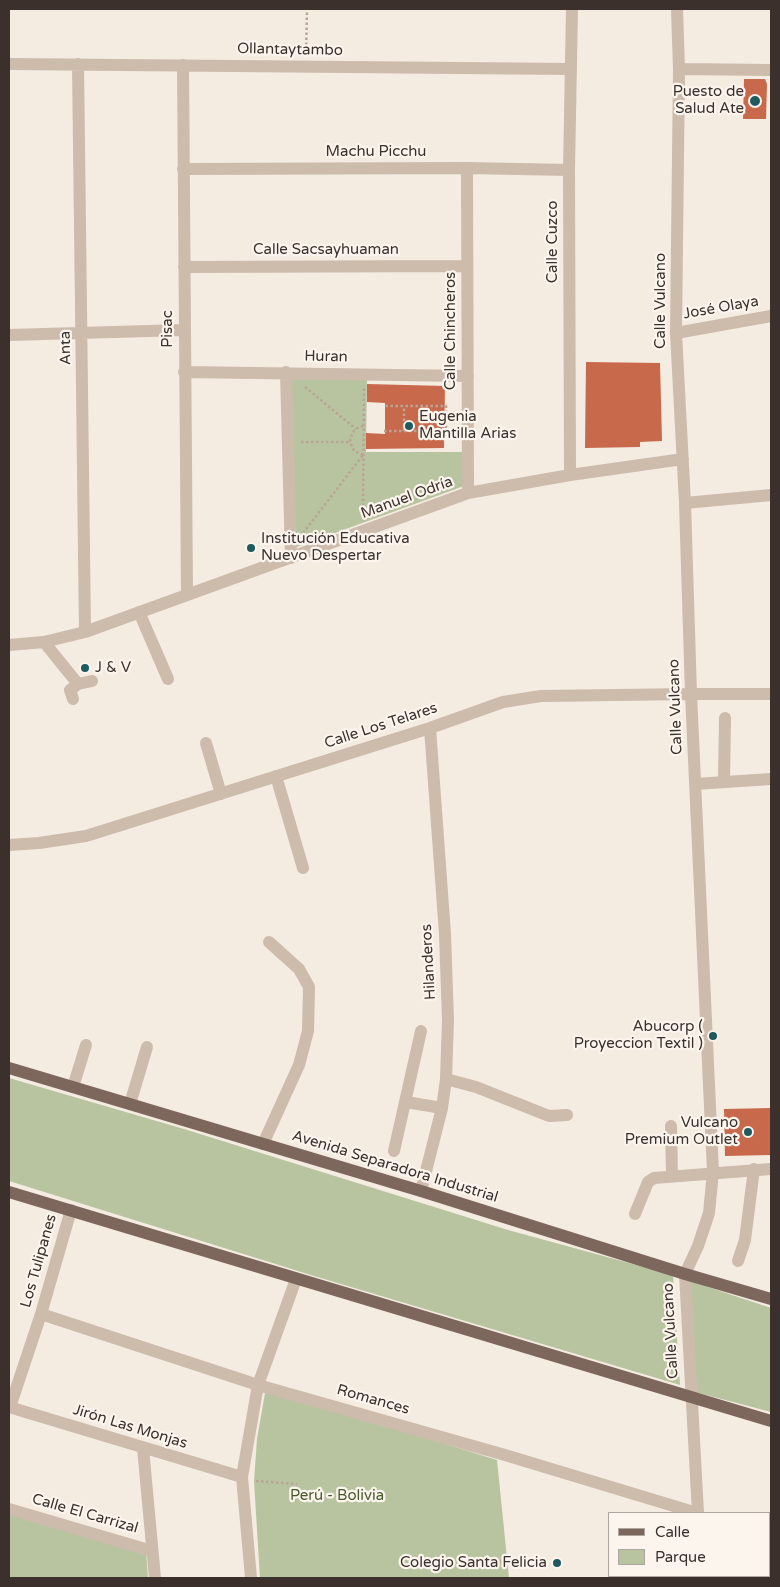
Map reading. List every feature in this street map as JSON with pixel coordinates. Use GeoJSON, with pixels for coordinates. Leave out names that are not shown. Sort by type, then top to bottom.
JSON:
{"type":"FeatureCollection","features":[{"type":"Feature","properties":{"kind":"main road","name":"Avenida Separadora Industrial"},"geometry":{"type":"LineString","coordinates":[[9,1068],[421,1191],[771,1299]]}},
{"type":"Feature","properties":{"kind":"main road"},"geometry":{"type":"LineString","coordinates":[[9,1192],[771,1421]]}},
{"type":"Feature","properties":{"kind":"street","name":"Calle Cuzco"},"geometry":{"type":"LineString","coordinates":[[570,475],[569,170],[572,9]]}},
{"type":"Feature","properties":{"kind":"street","name":"Calle Vulcano"},"geometry":{"type":"LineString","coordinates":[[677,9],[679,70],[676,333],[686,503],[691,694],[713,1172],[708,1213],[698,1246],[685,1274],[690,1398],[698,1512]]}},
{"type":"Feature","properties":{"kind":"street","name":"Ollantaytambo"},"geometry":{"type":"LineString","coordinates":[[9,64],[571,69]]}},
{"type":"Feature","properties":{"kind":"street","name":"Anta"},"geometry":{"type":"LineString","coordinates":[[78,64],[86,632]]}},
{"type":"Feature","properties":{"kind":"street","name":"Pisac"},"geometry":{"type":"LineString","coordinates":[[183,65],[187,594]]}},
{"type":"Feature","properties":{"kind":"street"},"geometry":{"type":"LineString","coordinates":[[679,70],[771,70]]}},
{"type":"Feature","properties":{"kind":"street","name":"Machu Picchu"},"geometry":{"type":"LineString","coordinates":[[183,169],[467,168],[569,170]]}},
{"type":"Feature","properties":{"kind":"street","name":"Calle Chincheros"},"geometry":{"type":"LineString","coordinates":[[467,168],[468,493]]}},
{"type":"Feature","properties":{"kind":"street","name":"Calle Sacsayhuaman"},"geometry":{"type":"LineString","coordinates":[[184,267],[467,266]]}},
{"type":"Feature","properties":{"kind":"street","name":"José Olaya"},"geometry":{"type":"LineString","coordinates":[[676,333],[771,316]]}},
{"type":"Feature","properties":{"kind":"street"},"geometry":{"type":"LineString","coordinates":[[9,335],[184,330]]}},
{"type":"Feature","properties":{"kind":"street","name":"Huran"},"geometry":{"type":"LineString","coordinates":[[184,372],[468,376]]}},
{"type":"Feature","properties":{"kind":"street"},"geometry":{"type":"LineString","coordinates":[[286,372],[291,558]]}},
{"type":"Feature","properties":{"kind":"street","name":"Manuel Odría"},"geometry":{"type":"LineString","coordinates":[[9,645],[44,642],[86,632],[468,493],[570,475],[683,459]]}},
{"type":"Feature","properties":{"kind":"street"},"geometry":{"type":"LineString","coordinates":[[686,503],[771,496]]}},
{"type":"Feature","properties":{"kind":"street"},"geometry":{"type":"LineString","coordinates":[[139,612],[168,679]]}},
{"type":"Feature","properties":{"kind":"street"},"geometry":{"type":"LineString","coordinates":[[44,642],[78,684]]}},
{"type":"Feature","properties":{"kind":"street"},"geometry":{"type":"LineString","coordinates":[[73,699],[70,692],[78,684],[92,681]]}},
{"type":"Feature","properties":{"kind":"street","name":"Calle Los Telares"},"geometry":{"type":"LineString","coordinates":[[9,845],[86,836],[430,728],[503,702],[541,696],[771,694]]}},
{"type":"Feature","properties":{"kind":"street"},"geometry":{"type":"LineString","coordinates":[[724,782],[725,718]]}},
{"type":"Feature","properties":{"kind":"street","name":"Hilanderos"},"geometry":{"type":"LineString","coordinates":[[421,1191],[442,1108],[446,1078],[448,1020],[445,934],[430,728]]}},
{"type":"Feature","properties":{"kind":"street"},"geometry":{"type":"LineString","coordinates":[[206,743],[221,794]]}},
{"type":"Feature","properties":{"kind":"street"},"geometry":{"type":"LineString","coordinates":[[276,776],[303,868]]}},
{"type":"Feature","properties":{"kind":"street"},"geometry":{"type":"LineString","coordinates":[[695,784],[771,779]]}},
{"type":"Feature","properties":{"kind":"street"},"geometry":{"type":"LineString","coordinates":[[263,1144],[299,1065],[308,1032],[308,987],[299,968],[269,942]]}},
{"type":"Feature","properties":{"kind":"street"},"geometry":{"type":"LineString","coordinates":[[394,1151],[421,1031]]}},
{"type":"Feature","properties":{"kind":"street"},"geometry":{"type":"LineString","coordinates":[[73,1086],[86,1045]]}},
{"type":"Feature","properties":{"kind":"street"},"geometry":{"type":"LineString","coordinates":[[130,1104],[147,1047]]}},
{"type":"Feature","properties":{"kind":"street"},"geometry":{"type":"LineString","coordinates":[[446,1078],[476,1087],[549,1116],[567,1115]]}},
{"type":"Feature","properties":{"kind":"street"},"geometry":{"type":"LineString","coordinates":[[406,1102],[442,1108]]}},
{"type":"Feature","properties":{"kind":"street"},"geometry":{"type":"LineString","coordinates":[[671,1126],[672,1176]]}},
{"type":"Feature","properties":{"kind":"street"},"geometry":{"type":"LineString","coordinates":[[636,1214],[648,1182],[654,1178],[771,1169]]}},
{"type":"Feature","properties":{"kind":"street"},"geometry":{"type":"LineString","coordinates":[[738,1261],[745,1240],[754,1170]]}},
{"type":"Feature","properties":{"kind":"street","name":"Los Tulipanes"},"geometry":{"type":"LineString","coordinates":[[9,1407],[41,1314],[71,1210]]}},
{"type":"Feature","properties":{"kind":"street"},"geometry":{"type":"LineString","coordinates":[[251,1578],[242,1477],[258,1384],[296,1278]]}},
{"type":"Feature","properties":{"kind":"street","name":"Romances"},"geometry":{"type":"LineString","coordinates":[[41,1314],[258,1384],[505,1454],[695,1512]]}},
{"type":"Feature","properties":{"kind":"street","name":"Jirón Las Monjas"},"geometry":{"type":"LineString","coordinates":[[9,1407],[242,1477]]}},
{"type":"Feature","properties":{"kind":"street"},"geometry":{"type":"LineString","coordinates":[[143,1448],[155,1578]]}},
{"type":"Feature","properties":{"kind":"street","name":"Calle El Carrizal"},"geometry":{"type":"LineString","coordinates":[[9,1509],[152,1551]]}},
{"type":"Feature","properties":{"kind":"path"},"geometry":{"type":"LineString","coordinates":[[305,66],[307,9]]}},
{"type":"Feature","properties":{"kind":"path"},"geometry":{"type":"LineString","coordinates":[[363,516],[364,382]]}},
{"type":"Feature","properties":{"kind":"path"},"geometry":{"type":"LineString","coordinates":[[305,387],[356,429]]}},
{"type":"Feature","properties":{"kind":"path"},"geometry":{"type":"LineString","coordinates":[[384,406],[446,406],[446,432],[384,431]]}},
{"type":"Feature","properties":{"kind":"path"},"geometry":{"type":"LineString","coordinates":[[404,406],[404,431]]}},
{"type":"Feature","properties":{"kind":"path"},"geometry":{"type":"LineString","coordinates":[[446,418],[454,418]]}},
{"type":"Feature","properties":{"kind":"path"},"geometry":{"type":"LineString","coordinates":[[363,455],[354,451],[350,442],[352,432],[364,426]]}},
{"type":"Feature","properties":{"kind":"path"},"geometry":{"type":"LineString","coordinates":[[299,442],[350,442]]}},
{"type":"Feature","properties":{"kind":"path"},"geometry":{"type":"LineString","coordinates":[[301,536],[363,455]]}},
{"type":"Feature","properties":{"kind":"path"},"geometry":{"type":"LineString","coordinates":[[256,1481],[297,1484]]}},
{"type":"Feature","properties":{"kind":"path"},"geometry":{"type":"LineString","coordinates":[[460,1566],[506,1561]]}},
{"type":"Feature","properties":{"kind":"green space"},"geometry":{"type":"Polygon","coordinates":[[[291,376],[367,377],[366,452],[463,452],[464,486],[294,548],[291,376]]]}},
{"type":"Feature","properties":{"kind":"green space"},"geometry":{"type":"Polygon","coordinates":[[[9,1078],[184,1129],[508,1230],[673,1275],[680,1385],[314,1276],[9,1181],[9,1078]]]}},
{"type":"Feature","properties":{"kind":"green space"},"geometry":{"type":"Polygon","coordinates":[[[690,1281],[771,1308],[771,1412],[695,1392],[690,1281]]]}},
{"type":"Feature","properties":{"kind":"green space","name":"Perú - Bolivia"},"geometry":{"type":"Polygon","coordinates":[[[268,1389],[497,1460],[509,1578],[260,1578],[254,1481],[257,1439],[265,1393],[268,1389]]]}},
{"type":"Feature","properties":{"kind":"green space"},"geometry":{"type":"Polygon","coordinates":[[[9,1512],[146,1549],[148,1578],[9,1578],[9,1512]]]}},
{"type":"Feature","properties":{"kind":"building","name":"Puesto de Salud Ate"},"geometry":{"type":"Polygon","coordinates":[[[744,79],[765,79],[767,84],[766,119],[743,119],[744,79]]]}},
{"type":"Feature","properties":{"kind":"building"},"geometry":{"type":"Polygon","coordinates":[[[586,362],[660,363],[662,441],[640,442],[640,447],[585,448],[586,362]]]}},
{"type":"Feature","properties":{"kind":"building","name":"Eugenia Mantilla Arias"},"geometry":{"type":"Polygon","coordinates":[[[367,384],[445,386],[444,448],[366,449],[366,433],[385,434],[385,403],[367,402],[367,384]]]}},
{"type":"Feature","properties":{"kind":"building","name":"Vulcano Premium Outlet"},"geometry":{"type":"Polygon","coordinates":[[[771,1108],[771,1155],[725,1156],[724,1109],[771,1108]]]}},
{"type":"Feature","properties":{"kind":"place","name":"Puesto de Salud Ate"},"geometry":{"type":"Point","coordinates":[755,101]}},
{"type":"Feature","properties":{"kind":"place","name":"Eugenia Mantilla Arias"},"geometry":{"type":"Point","coordinates":[409,426]}},
{"type":"Feature","properties":{"kind":"place","name":"Institución Educativa Nuevo Despertar"},"geometry":{"type":"Point","coordinates":[251,548]}},
{"type":"Feature","properties":{"kind":"place","name":"J & V"},"geometry":{"type":"Point","coordinates":[85,668]}},
{"type":"Feature","properties":{"kind":"place","name":"Abucorp ( Proyeccion Textil )"},"geometry":{"type":"Point","coordinates":[713,1036]}},
{"type":"Feature","properties":{"kind":"place","name":"Vulcano Premium Outlet"},"geometry":{"type":"Point","coordinates":[748,1132]}},
{"type":"Feature","properties":{"kind":"place","name":"Colegio Santa Felicia"},"geometry":{"type":"Point","coordinates":[557,1563]}}]}
